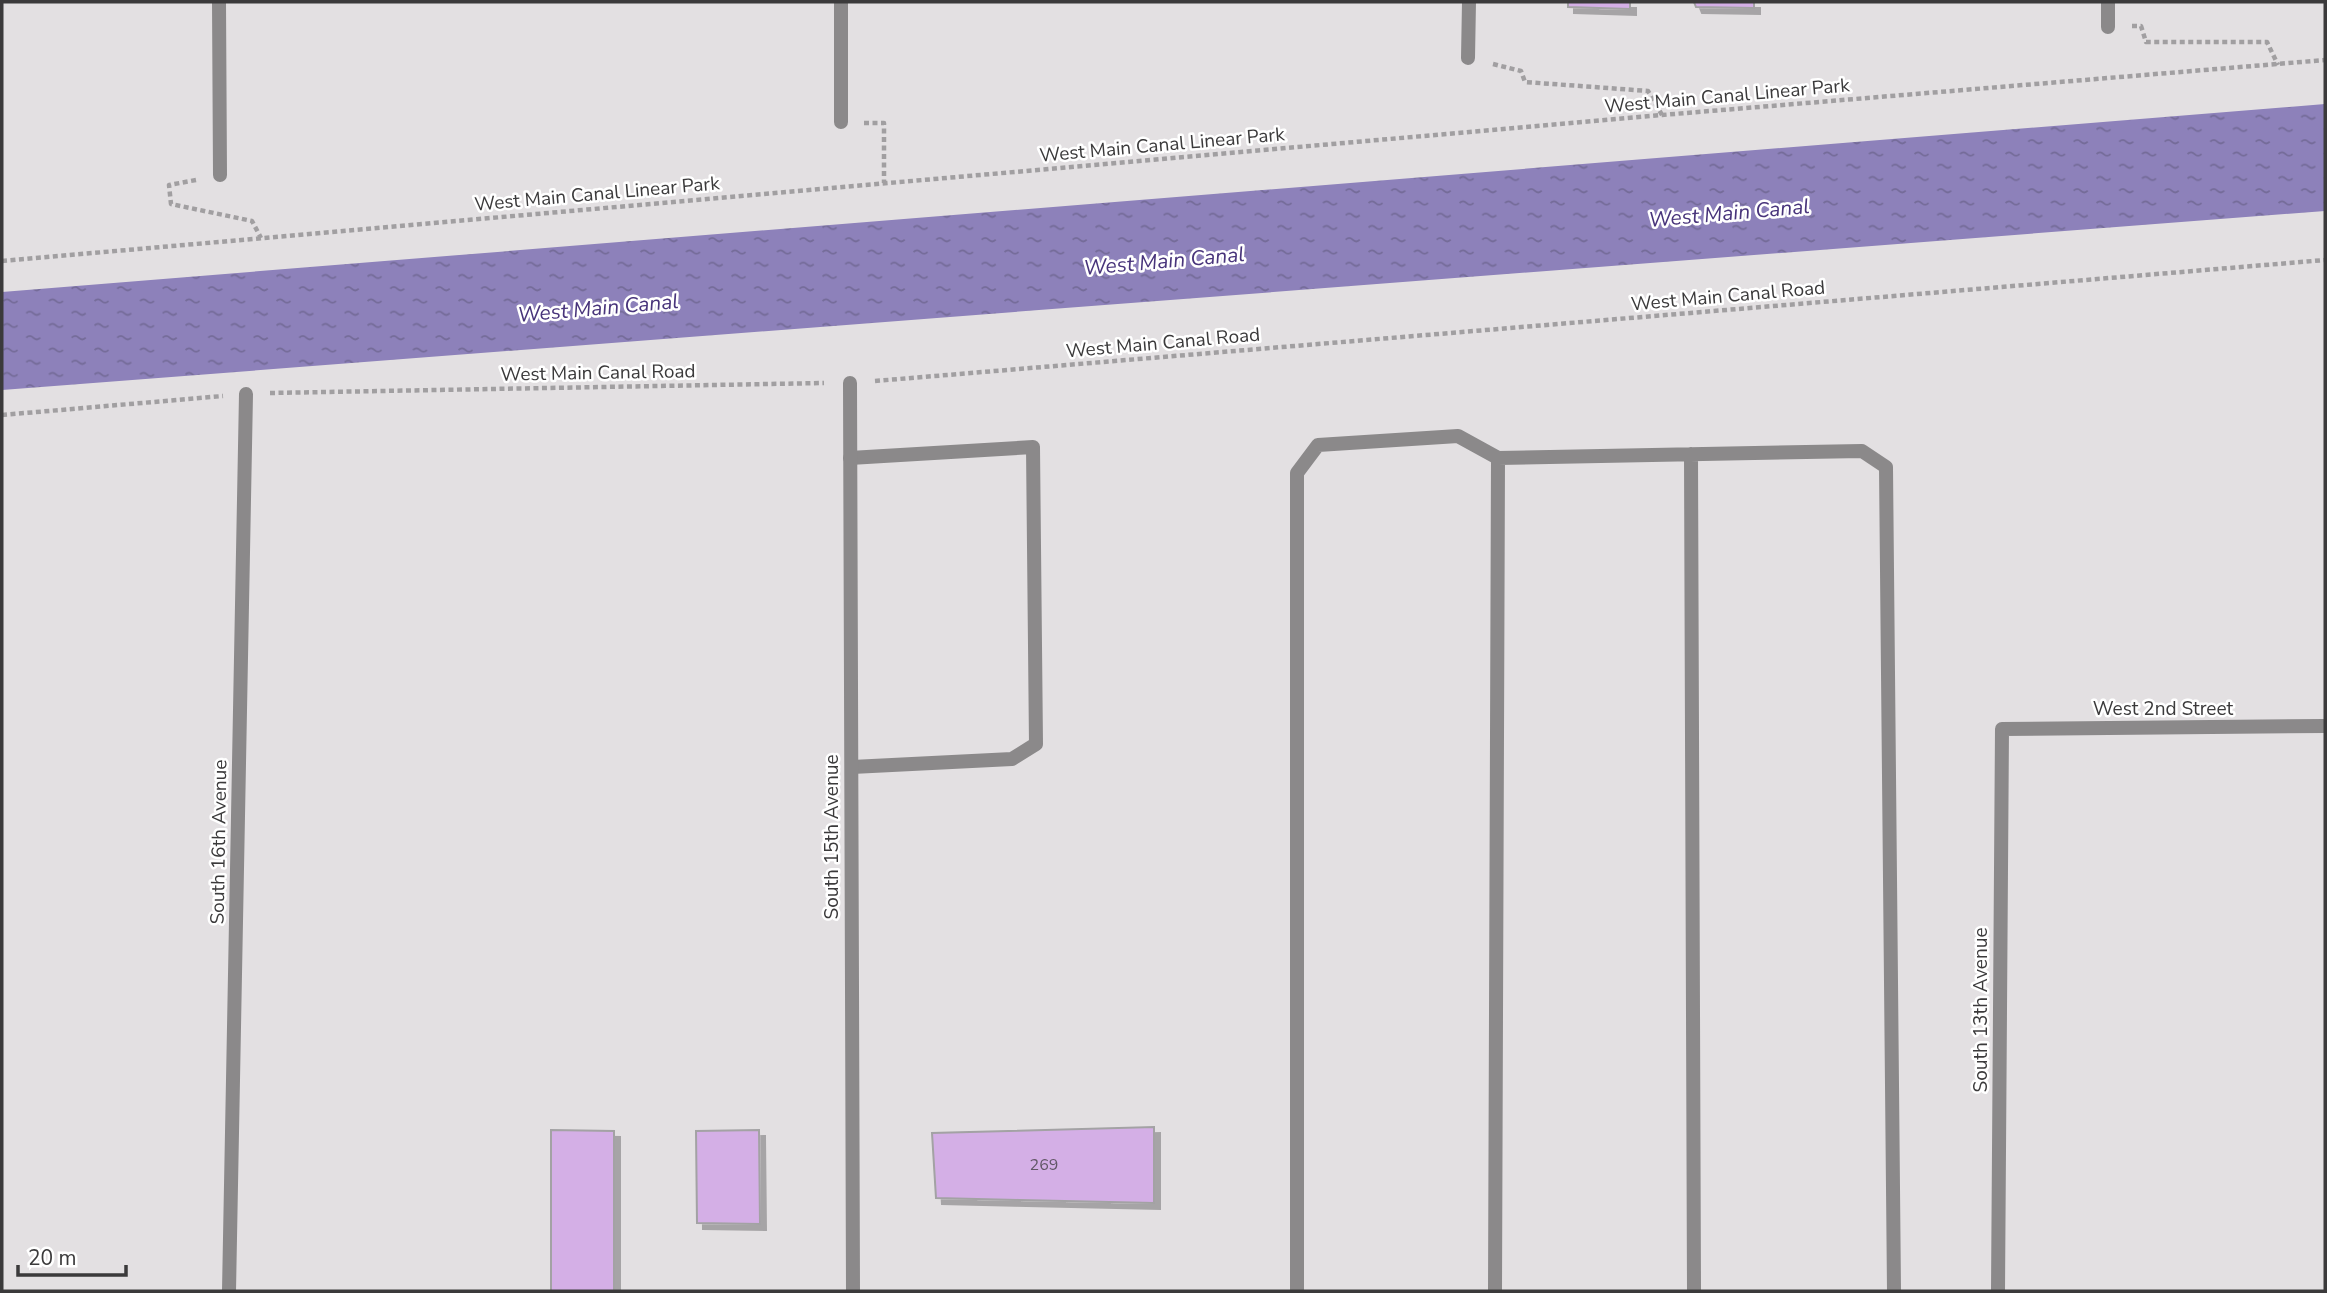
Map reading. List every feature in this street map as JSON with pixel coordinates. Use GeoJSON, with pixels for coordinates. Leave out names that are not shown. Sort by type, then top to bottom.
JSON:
{"type":"FeatureCollection","features":[{"type":"Feature","properties":{"kind":"street"},"geometry":{"type":"LineString","coordinates":[[219,2],[220,175]]}},
{"type":"Feature","properties":{"kind":"street"},"geometry":{"type":"LineString","coordinates":[[841,2],[841,122]]}},
{"type":"Feature","properties":{"kind":"street"},"geometry":{"type":"LineString","coordinates":[[1468,58],[1469,2]]}},
{"type":"Feature","properties":{"kind":"street"},"geometry":{"type":"LineString","coordinates":[[2108,2],[2108,27]]}},
{"type":"Feature","properties":{"kind":"street","name":"South 15th Avenue"},"geometry":{"type":"LineString","coordinates":[[850,383],[853,1291]]}},
{"type":"Feature","properties":{"kind":"street","name":"South 16th Avenue"},"geometry":{"type":"LineString","coordinates":[[229,1291],[246,394]]}},
{"type":"Feature","properties":{"kind":"street"},"geometry":{"type":"LineString","coordinates":[[1297,1291],[1297,473],[1318,445],[1458,436],[1498,458],[1862,452],[1886,467],[1894,1291]]}},
{"type":"Feature","properties":{"kind":"street"},"geometry":{"type":"LineString","coordinates":[[850,457],[1033,447],[1036,731],[1036,744],[1012,759],[852,767]]}},
{"type":"Feature","properties":{"kind":"street"},"geometry":{"type":"LineString","coordinates":[[1691,454],[1694,1291]]}},
{"type":"Feature","properties":{"kind":"street"},"geometry":{"type":"LineString","coordinates":[[1495,1291],[1498,458]]}},
{"type":"Feature","properties":{"kind":"street","name":"West 2nd Street"},"geometry":{"type":"LineString","coordinates":[[2002,729],[2325,726]]}},
{"type":"Feature","properties":{"kind":"street","name":"South 13th Avenue"},"geometry":{"type":"LineString","coordinates":[[1998,1291],[2002,729]]}},
{"type":"Feature","properties":{"kind":"path"},"geometry":{"type":"LineString","coordinates":[[2141,26],[2146,42],[2267,42],[2278,65]]}},
{"type":"Feature","properties":{"kind":"path","name":"West Main Canal Linear Park"},"geometry":{"type":"LineString","coordinates":[[2,261],[1662,115],[2325,60]]}},
{"type":"Feature","properties":{"kind":"path"},"geometry":{"type":"LineString","coordinates":[[1521,71],[1525,82],[1648,91],[1662,115]]}},
{"type":"Feature","properties":{"kind":"path"},"geometry":{"type":"LineString","coordinates":[[884,123],[884,183]]}},
{"type":"Feature","properties":{"kind":"path"},"geometry":{"type":"LineString","coordinates":[[169,185],[171,204],[252,221],[261,238]]}},
{"type":"Feature","properties":{"kind":"path","name":"West Main Canal Road"},"geometry":{"type":"LineString","coordinates":[[2,415],[246,394],[850,383],[2325,260]]}},
{"type":"Feature","properties":{"kind":"water","name":"West Main Canal"},"geometry":{"type":"Polygon","coordinates":[[[2325,104],[2325,211],[2,390],[2,292],[2325,104]]]}},
{"type":"Feature","properties":{"kind":"building"},"geometry":{"type":"Polygon","coordinates":[[[1568,2],[1630,2],[1630,9],[1568,7],[1568,2]]]}},
{"type":"Feature","properties":{"kind":"building"},"geometry":{"type":"Polygon","coordinates":[[[1694,2],[1754,2],[1754,8],[1696,7],[1694,2]]]}},
{"type":"Feature","properties":{"kind":"building"},"geometry":{"type":"Polygon","coordinates":[[[1154,1127],[1154,1203],[936,1198],[932,1133],[1154,1127]]]}},
{"type":"Feature","properties":{"kind":"building"},"geometry":{"type":"Polygon","coordinates":[[[551,1130],[614,1131],[614,1291],[551,1291],[551,1130]]]}},
{"type":"Feature","properties":{"kind":"building"},"geometry":{"type":"Polygon","coordinates":[[[759,1130],[760,1224],[697,1223],[696,1131],[759,1130]]]}}]}
